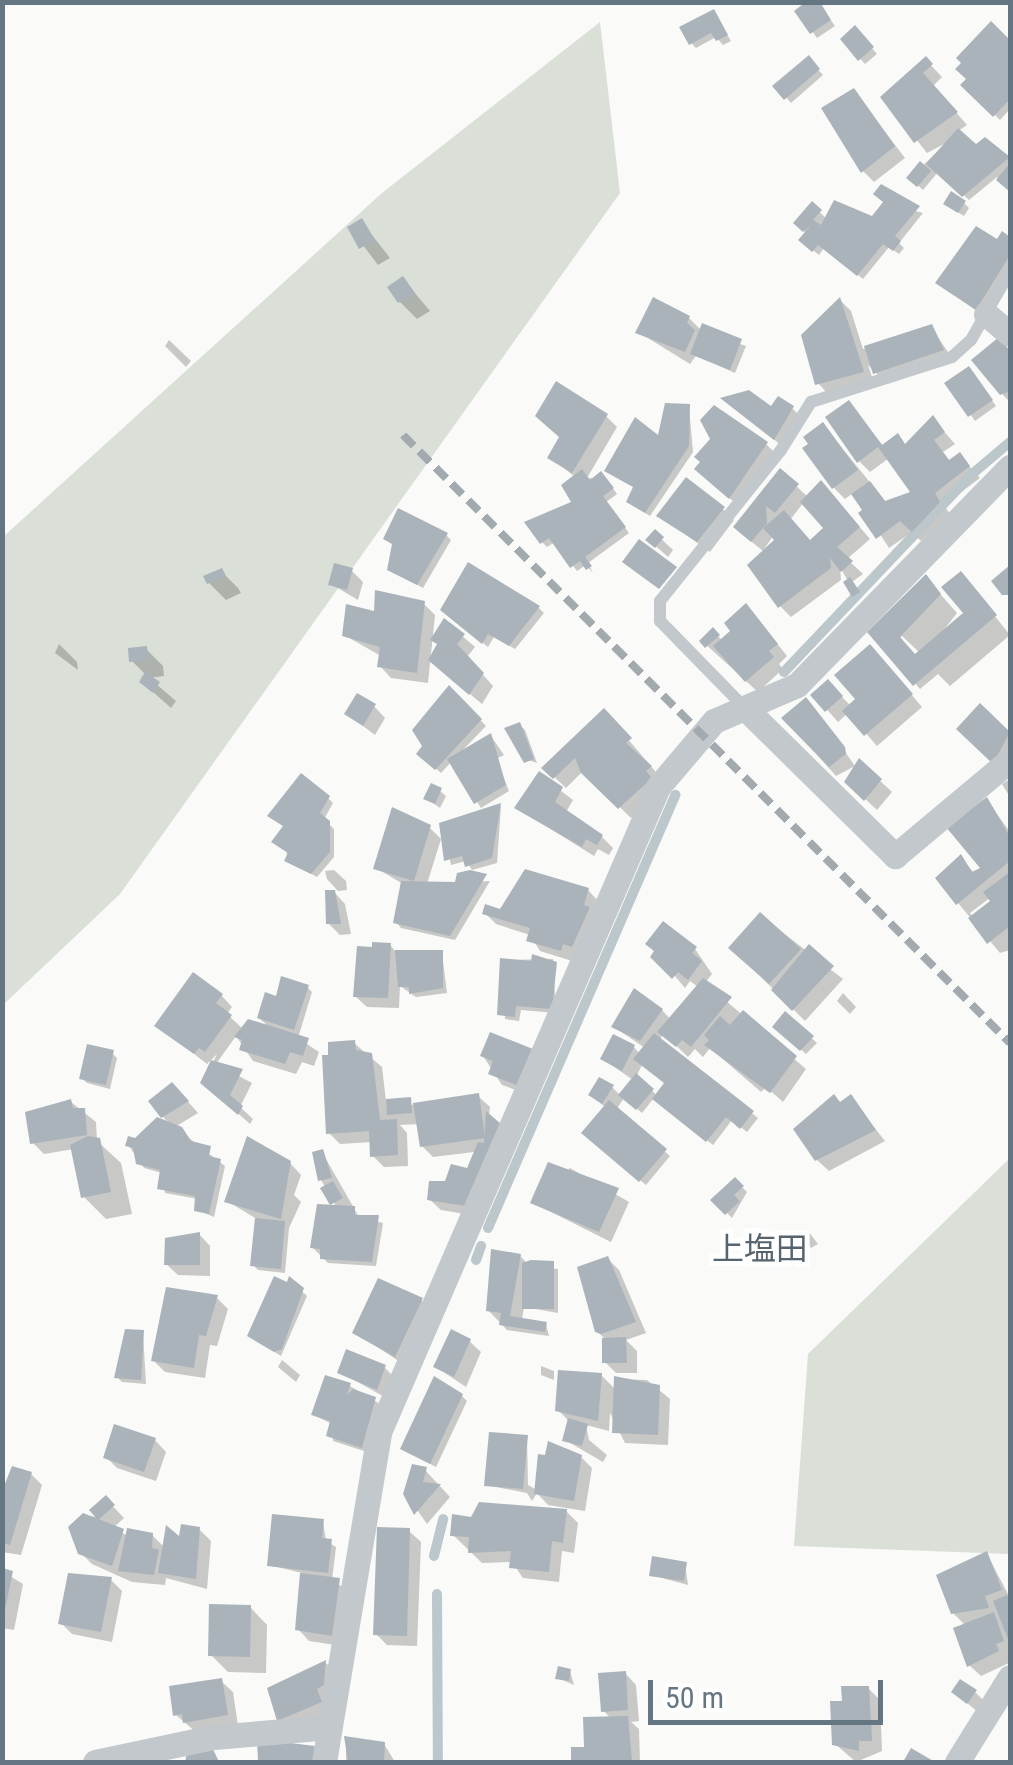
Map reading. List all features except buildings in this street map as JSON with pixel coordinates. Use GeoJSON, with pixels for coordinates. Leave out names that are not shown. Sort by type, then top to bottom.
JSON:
{"type":"FeatureCollection","features":[{"type":"Feature","properties":{"kind":"street"},"geometry":{"type":"LineString","coordinates":[[986,314],[1010,334]]}},
{"type":"Feature","properties":{"kind":"street"},"geometry":{"type":"LineString","coordinates":[[324,1762],[379,1432],[658,787],[714,721],[797,685],[1010,467]]}},
{"type":"Feature","properties":{"kind":"street"},"geometry":{"type":"LineString","coordinates":[[746,708],[895,856],[1010,760]]}},
{"type":"Feature","properties":{"kind":"street"},"geometry":{"type":"LineString","coordinates":[[957,1762],[1010,1677]]}},
{"type":"Feature","properties":{"kind":"street"},"geometry":{"type":"LineString","coordinates":[[95,1762],[214,1737],[330,1727]]}},
{"type":"Feature","properties":{"kind":"lane"},"geometry":{"type":"LineString","coordinates":[[746,708],[660,621],[660,602],[782,450],[811,402],[952,357],[986,314],[1010,271]]}},
{"type":"Feature","properties":{"kind":"shaded area"},"geometry":{"type":"Polygon","coordinates":[[[600,22],[620,193],[120,894],[3,1005],[3,537],[382,193],[600,22]]]}},
{"type":"Feature","properties":{"kind":"shaded area"},"geometry":{"type":"Polygon","coordinates":[[[1010,1158],[1010,1554],[794,1546],[808,1354],[1010,1158]]]}},
{"type":"Feature","properties":{"kind":"waterway"},"geometry":{"type":"LineString","coordinates":[[784,672],[971,475],[1010,442]]}},
{"type":"Feature","properties":{"kind":"waterway"},"geometry":{"type":"LineString","coordinates":[[488,1228],[675,795]]}},
{"type":"Feature","properties":{"kind":"waterway"},"geometry":{"type":"LineString","coordinates":[[476,1260],[481,1246]]}},
{"type":"Feature","properties":{"kind":"waterway"},"geometry":{"type":"LineString","coordinates":[[434,1556],[443,1519]]}},
{"type":"Feature","properties":{"kind":"waterway"},"geometry":{"type":"LineString","coordinates":[[437,1594],[438,1762]]}},
{"type":"Feature","properties":{"kind":"railway"},"geometry":{"type":"LineString","coordinates":[[403,435],[1010,1043]]}},
{"type":"Feature","properties":{"kind":"district","name":"上塩田"},"geometry":{"type":"Point","coordinates":[760,1249]}}]}
